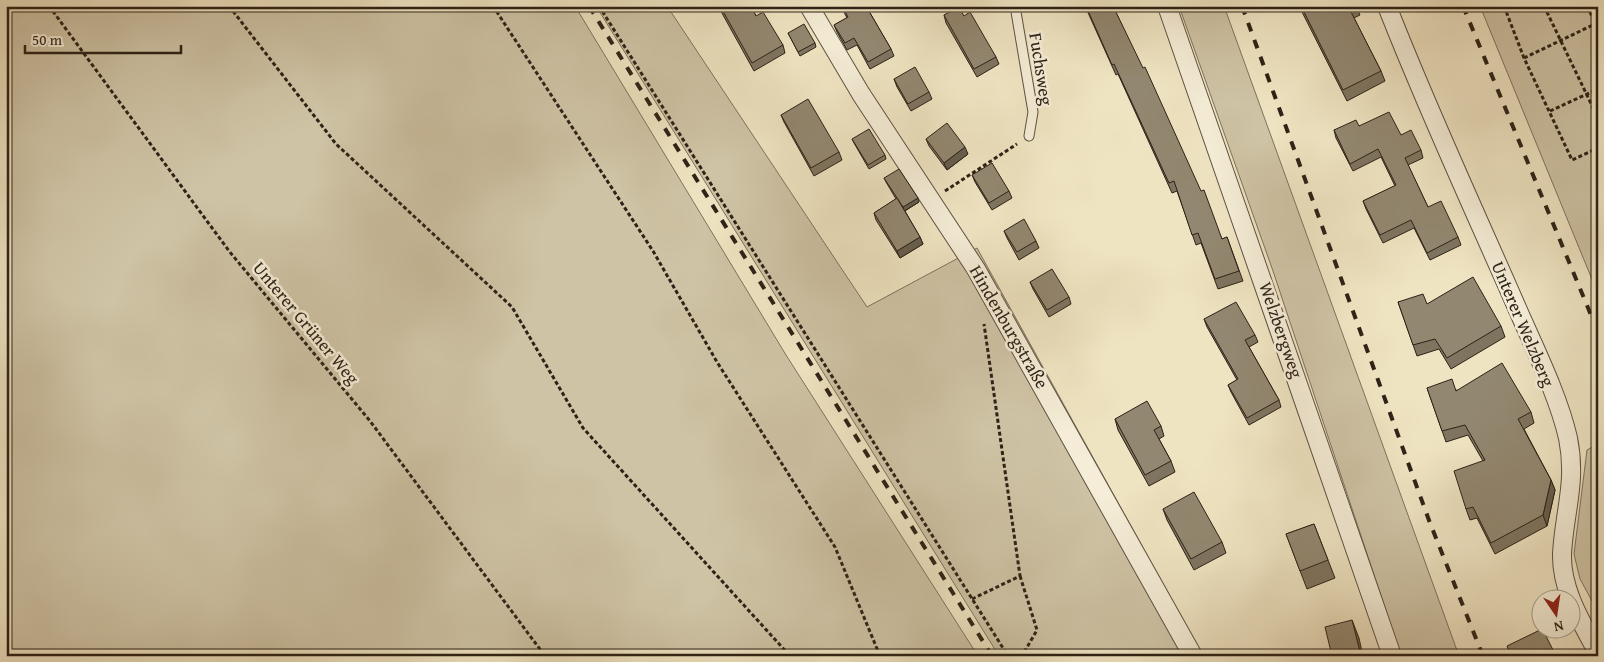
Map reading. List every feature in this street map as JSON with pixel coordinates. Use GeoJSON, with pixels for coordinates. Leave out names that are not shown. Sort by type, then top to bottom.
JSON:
{"type":"FeatureCollection","features":[{"type":"Feature","properties":{"kind":"street","name":"Hindenburgstraße"},"geometry":{"type":"LineString","coordinates":[[809,6],[861,94],[976,269],[1030,362],[1193,656]]}},
{"type":"Feature","properties":{"kind":"street","name":"Welzbergweg"},"geometry":{"type":"LineString","coordinates":[[1167,6],[1392,656]]}},
{"type":"Feature","properties":{"kind":"street","name":"Unterer Welzberg"},"geometry":{"type":"LineString","coordinates":[[1387,6],[1446,152],[1484,233],[1549,384],[1568,438],[1573,475],[1562,555],[1564,579],[1576,611],[1598,653]]}},
{"type":"Feature","properties":{"kind":"lane","name":"Fuchsweg"},"geometry":{"type":"LineString","coordinates":[[1015,6],[1033,112],[1029,136]]}},
{"type":"Feature","properties":{"kind":"path","name":"Unterer Grüner Weg"},"geometry":{"type":"LineString","coordinates":[[49,6],[229,251],[370,421],[545,656]]}},
{"type":"Feature","properties":{"kind":"path"},"geometry":{"type":"LineString","coordinates":[[229,6],[336,144],[481,276],[512,307],[583,428],[790,656]]}},
{"type":"Feature","properties":{"kind":"path"},"geometry":{"type":"LineString","coordinates":[[493,6],[654,251],[717,362],[835,547],[880,656]]}},
{"type":"Feature","properties":{"kind":"path"},"geometry":{"type":"LineString","coordinates":[[599,6],[1008,656]]}},
{"type":"Feature","properties":{"kind":"path"},"geometry":{"type":"LineString","coordinates":[[1504,6],[1524,58],[1572,160],[1598,148]]}},
{"type":"Feature","properties":{"kind":"path"},"geometry":{"type":"LineString","coordinates":[[1544,6],[1598,118]]}},
{"type":"Feature","properties":{"kind":"path"},"geometry":{"type":"LineString","coordinates":[[1587,6],[1598,29]]}},
{"type":"Feature","properties":{"kind":"path"},"geometry":{"type":"LineString","coordinates":[[1524,58],[1561,42],[1595,24]]}},
{"type":"Feature","properties":{"kind":"path"},"geometry":{"type":"LineString","coordinates":[[1550,111],[1598,89]]}},
{"type":"Feature","properties":{"kind":"path"},"geometry":{"type":"LineString","coordinates":[[932,200],[1029,136]]}},
{"type":"Feature","properties":{"kind":"path"},"geometry":{"type":"LineString","coordinates":[[982,314],[1020,576],[1037,630],[1022,656]]}},
{"type":"Feature","properties":{"kind":"path"},"geometry":{"type":"LineString","coordinates":[[972,599],[1020,576]]}},
{"type":"Feature","properties":{"kind":"shaded area"},"geometry":{"type":"Polygon","coordinates":[[[6,6],[575,6],[786,355],[978,656],[6,656],[6,6]]]}},
{"type":"Feature","properties":{"kind":"shaded area"},"geometry":{"type":"Polygon","coordinates":[[[596,6],[667,6],[867,307],[977,248],[1203,656],[999,656],[596,6]]]}},
{"type":"Feature","properties":{"kind":"shaded area"},"geometry":{"type":"Polygon","coordinates":[[[1179,6],[1224,6],[1459,656],[1401,656],[1273,271],[1179,6]]]}},
{"type":"Feature","properties":{"kind":"shaded area"},"geometry":{"type":"Polygon","coordinates":[[[1480,6],[1598,6],[1598,294],[1480,6]]]}},
{"type":"Feature","properties":{"kind":"shaded area"},"geometry":{"type":"Polygon","coordinates":[[[1598,444],[1598,612],[1580,579],[1574,554],[1587,450],[1598,444]]]}},
{"type":"Feature","properties":{"kind":"building"},"geometry":{"type":"Polygon","coordinates":[[[720,6],[751,6],[756,16],[763,12],[783,45],[752,63],[720,6]]]}},
{"type":"Feature","properties":{"kind":"building"},"geometry":{"type":"Polygon","coordinates":[[[842,6],[866,6],[891,49],[868,62],[854,38],[845,43],[834,25],[848,17],[842,6]]]}},
{"type":"Feature","properties":{"kind":"building"},"geometry":{"type":"Polygon","coordinates":[[[1086,6],[1113,6],[1143,68],[1145,67],[1201,191],[1204,190],[1222,239],[1227,237],[1239,271],[1215,279],[1198,233],[1192,235],[1174,181],[1169,183],[1114,64],[1112,65],[1086,6]]]}},
{"type":"Feature","properties":{"kind":"building"},"geometry":{"type":"Polygon","coordinates":[[[1301,6],[1353,6],[1349,8],[1381,71],[1343,90],[1301,6]]]}},
{"type":"Feature","properties":{"kind":"building"},"geometry":{"type":"Polygon","coordinates":[[[959,7],[964,16],[970,12],[996,57],[974,69],[944,15],[959,7]]]}},
{"type":"Feature","properties":{"kind":"building"},"geometry":{"type":"Polygon","coordinates":[[[804,24],[815,43],[798,52],[788,33],[804,24]]]}},
{"type":"Feature","properties":{"kind":"building"},"geometry":{"type":"Polygon","coordinates":[[[915,67],[929,92],[908,104],[894,79],[915,67]]]}},
{"type":"Feature","properties":{"kind":"building"},"geometry":{"type":"Polygon","coordinates":[[[808,99],[839,152],[811,168],[781,115],[808,99]]]}},
{"type":"Feature","properties":{"kind":"building"},"geometry":{"type":"Polygon","coordinates":[[[1389,112],[1401,135],[1411,130],[1421,150],[1405,158],[1428,207],[1441,201],[1458,237],[1427,253],[1411,220],[1380,235],[1363,201],[1396,185],[1378,149],[1350,164],[1334,130],[1356,120],[1359,126],[1389,112]]]}},
{"type":"Feature","properties":{"kind":"building"},"geometry":{"type":"Polygon","coordinates":[[[947,123],[965,147],[944,163],[926,139],[947,123]]]}},
{"type":"Feature","properties":{"kind":"building"},"geometry":{"type":"Polygon","coordinates":[[[869,129],[885,155],[868,165],[852,139],[869,129]]]}},
{"type":"Feature","properties":{"kind":"building"},"geometry":{"type":"Polygon","coordinates":[[[992,163],[1009,191],[989,203],[972,175],[992,163]]]}},
{"type":"Feature","properties":{"kind":"building"},"geometry":{"type":"Polygon","coordinates":[[[899,169],[918,198],[903,207],[884,178],[899,169]]]}},
{"type":"Feature","properties":{"kind":"building"},"geometry":{"type":"Polygon","coordinates":[[[897,198],[920,237],[897,251],[874,213],[897,198]]]}},
{"type":"Feature","properties":{"kind":"building"},"geometry":{"type":"Polygon","coordinates":[[[1024,219],[1036,241],[1017,252],[1004,231],[1024,219]]]}},
{"type":"Feature","properties":{"kind":"building"},"geometry":{"type":"Polygon","coordinates":[[[1052,269],[1069,297],[1047,310],[1030,282],[1052,269]]]}},
{"type":"Feature","properties":{"kind":"building"},"geometry":{"type":"Polygon","coordinates":[[[1473,277],[1501,326],[1447,358],[1435,339],[1413,345],[1398,302],[1423,294],[1427,304],[1473,277]]]}},
{"type":"Feature","properties":{"kind":"building"},"geometry":{"type":"Polygon","coordinates":[[[1236,302],[1255,335],[1245,340],[1279,400],[1247,418],[1228,385],[1238,379],[1204,319],[1236,302]]]}},
{"type":"Feature","properties":{"kind":"building"},"geometry":{"type":"Polygon","coordinates":[[[1502,363],[1531,412],[1518,419],[1551,480],[1543,515],[1491,543],[1473,507],[1466,509],[1454,471],[1485,460],[1465,425],[1442,431],[1427,388],[1452,379],[1456,391],[1502,363]]]}},
{"type":"Feature","properties":{"kind":"building"},"geometry":{"type":"Polygon","coordinates":[[[1147,401],[1161,426],[1154,430],[1171,461],[1145,475],[1115,419],[1147,401]]]}},
{"type":"Feature","properties":{"kind":"building"},"geometry":{"type":"Polygon","coordinates":[[[1194,492],[1222,542],[1191,559],[1163,509],[1194,492]]]}},
{"type":"Feature","properties":{"kind":"building"},"geometry":{"type":"Polygon","coordinates":[[[1314,524],[1328,560],[1300,571],[1286,534],[1314,524]]]}},
{"type":"Feature","properties":{"kind":"building"},"geometry":{"type":"Polygon","coordinates":[[[1352,620],[1361,656],[1332,656],[1325,627],[1352,620]]]}},
{"type":"Feature","properties":{"kind":"building"},"geometry":{"type":"Polygon","coordinates":[[[1532,634],[1532,640],[1548,640],[1556,656],[1511,656],[1507,646],[1532,634]]]}},
{"type":"Feature","properties":{"kind":"railway"},"geometry":{"type":"LineString","coordinates":[[589,6],[992,656]]}},
{"type":"Feature","properties":{"kind":"railway"},"geometry":{"type":"LineString","coordinates":[[1242,6],[1430,523],[1483,656]]}},
{"type":"Feature","properties":{"kind":"railway"},"geometry":{"type":"LineString","coordinates":[[1463,6],[1598,332]]}}]}
